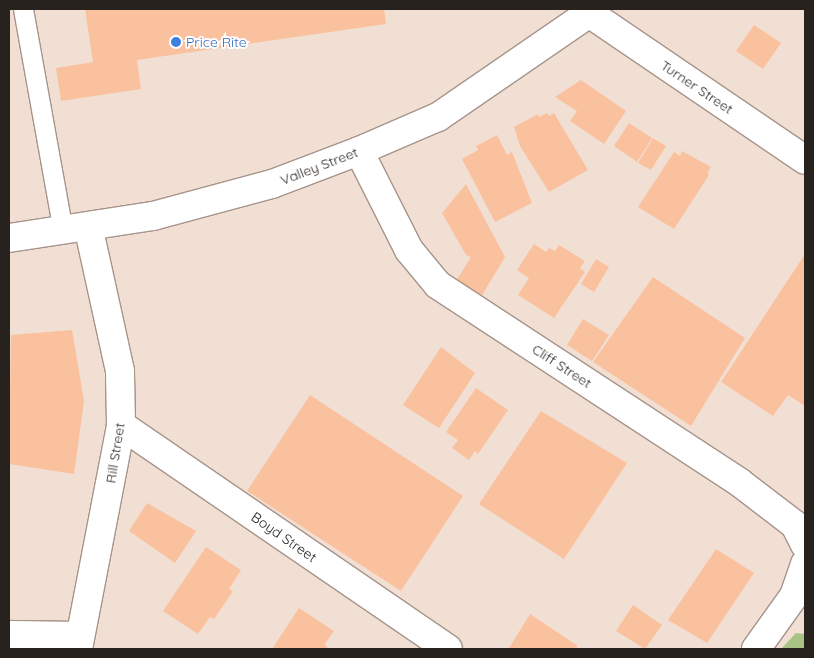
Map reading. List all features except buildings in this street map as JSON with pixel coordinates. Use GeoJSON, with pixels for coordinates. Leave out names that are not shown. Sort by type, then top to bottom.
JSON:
{"type":"FeatureCollection","features":[{"type":"Feature","properties":{"kind":"street","name":"Valley Street"},"geometry":{"type":"LineString","coordinates":[[9,238],[153,216],[243,192],[359,151],[438,117],[592,11]]}},
{"type":"Feature","properties":{"kind":"street","name":"Turner Street"},"geometry":{"type":"LineString","coordinates":[[592,11],[805,160]]}},
{"type":"Feature","properties":{"kind":"street","name":"Cliff Street"},"geometry":{"type":"LineString","coordinates":[[359,151],[409,250],[438,285],[739,482],[795,525],[805,545]]}},
{"type":"Feature","properties":{"kind":"street","name":"Rill Street"},"geometry":{"type":"LineString","coordinates":[[76,228],[120,371],[121,425],[79,643]]}},
{"type":"Feature","properties":{"kind":"street","name":"Boyd Street"},"geometry":{"type":"LineString","coordinates":[[121,425],[448,649]]}},
{"type":"Feature","properties":{"kind":"street"},"geometry":{"type":"LineString","coordinates":[[756,649],[794,596],[805,564]]}},
{"type":"Feature","properties":{"kind":"street"},"geometry":{"type":"LineString","coordinates":[[9,635],[79,643]]}},
{"type":"Feature","properties":{"kind":"lane"},"geometry":{"type":"LineString","coordinates":[[23,9],[76,228]]}},
{"type":"Feature","properties":{"kind":"green space"},"geometry":{"type":"Polygon","coordinates":[[[796,633],[805,634],[805,649],[781,649],[796,633]]]}},
{"type":"Feature","properties":{"kind":"place","name":"Price Rite"},"geometry":{"type":"Point","coordinates":[176,42]}}]}
